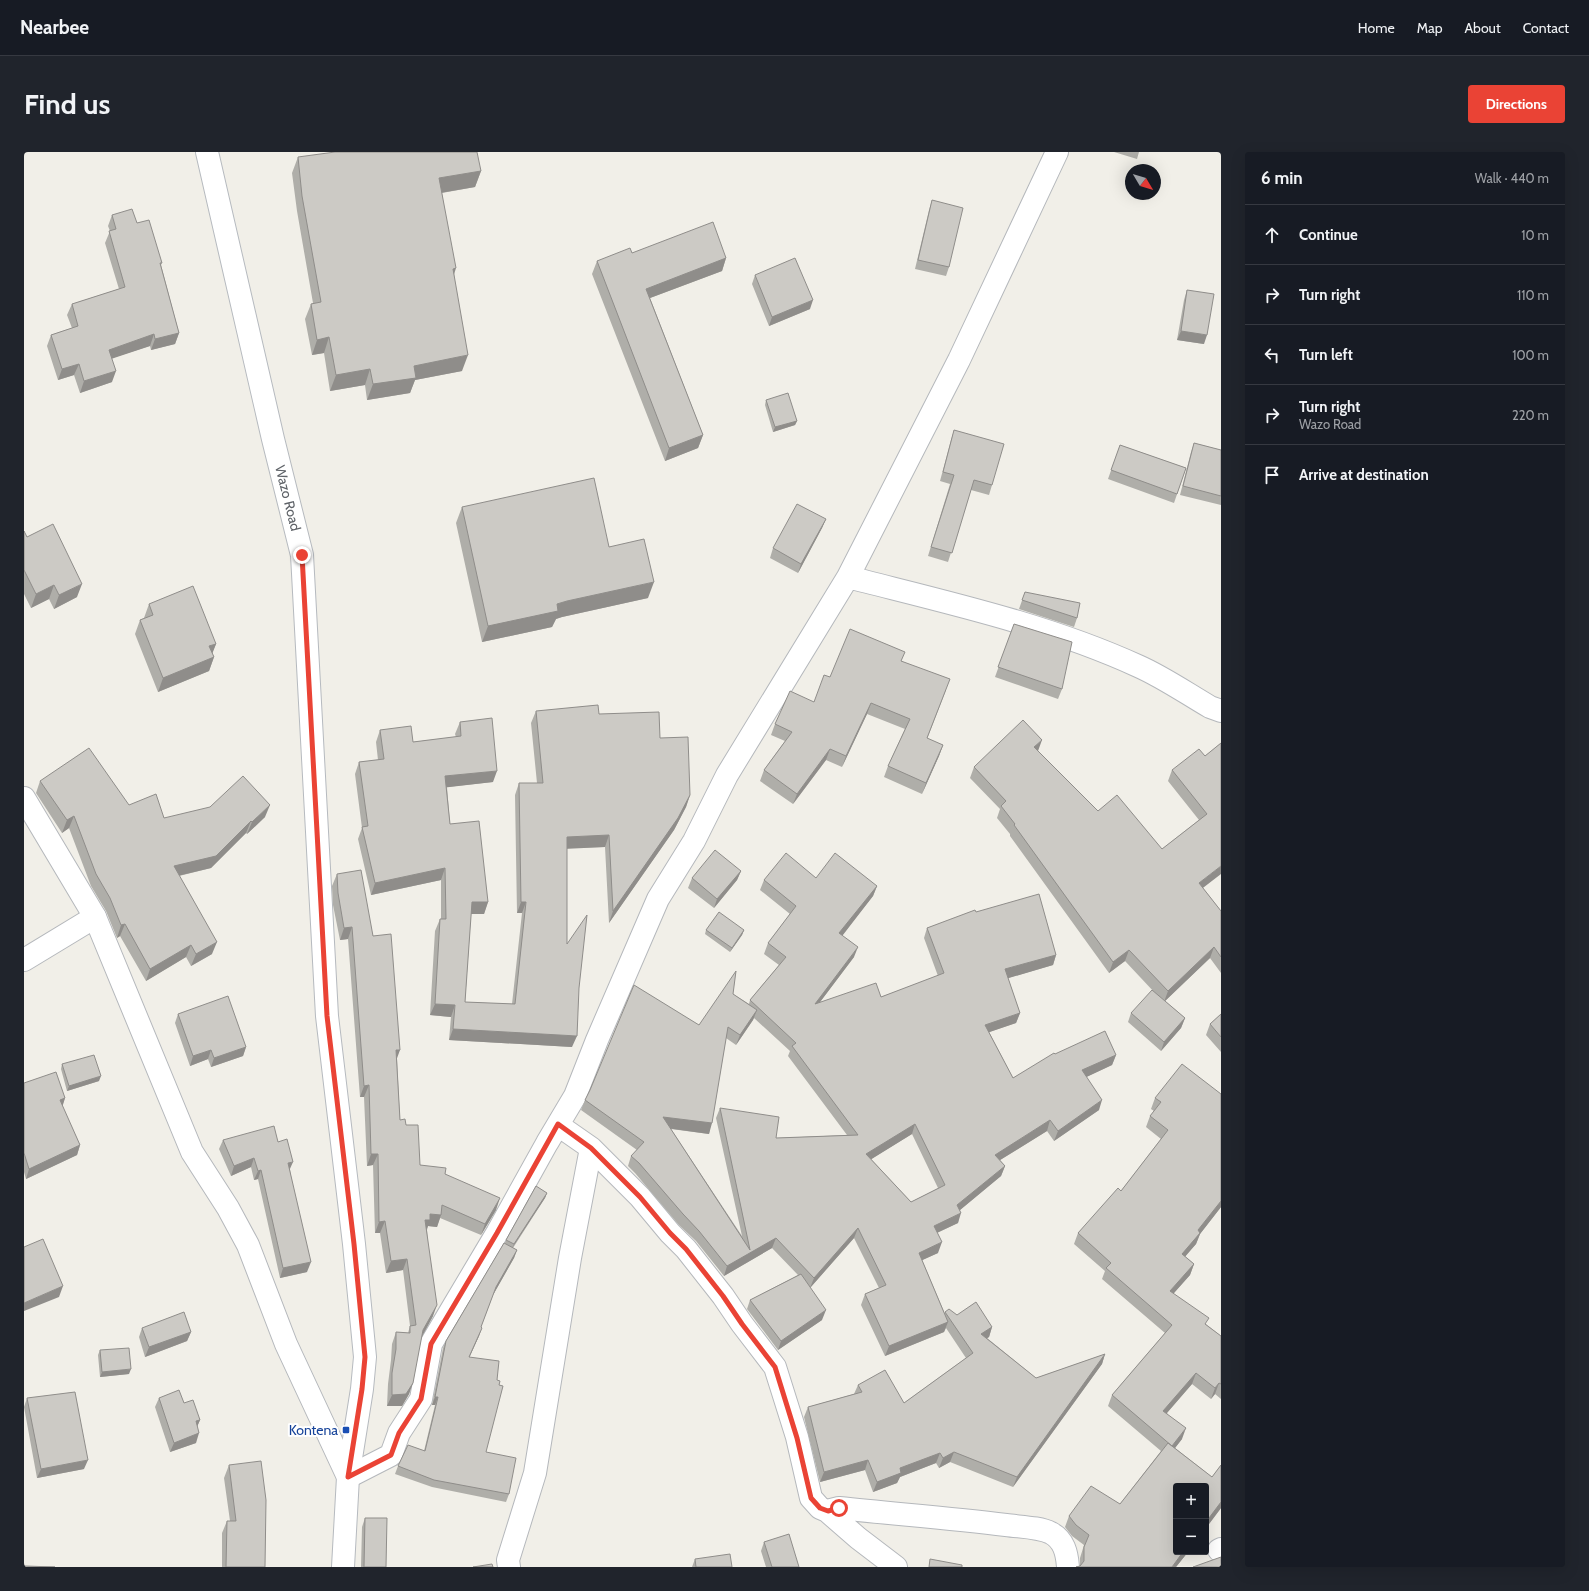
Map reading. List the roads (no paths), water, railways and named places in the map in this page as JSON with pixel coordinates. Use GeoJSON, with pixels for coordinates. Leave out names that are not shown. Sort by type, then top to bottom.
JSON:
{"type":"FeatureCollection","features":[{"type":"Feature","properties":{"kind":"street","name":"Wazo Road"},"geometry":{"type":"LineString","coordinates":[[208,152],[273,439],[302,555],[327,1016],[354,1244],[365,1357],[362,1389],[348,1477],[343,1567]]}},
{"type":"Feature","properties":{"kind":"street"},"geometry":{"type":"LineString","coordinates":[[24,798],[95,918],[192,1152],[228,1208],[248,1244],[286,1344],[348,1477],[391,1455],[399,1433],[421,1399],[431,1344],[497,1233],[575,1096],[597,1040],[658,899],[694,841],[727,776],[848,577],[959,360],[1057,152]]}},
{"type":"Feature","properties":{"kind":"street"},"geometry":{"type":"LineString","coordinates":[[848,577],[1008,618],[1087,645],[1139,666],[1221,711]]}},
{"type":"Feature","properties":{"kind":"street"},"geometry":{"type":"LineString","coordinates":[[24,960],[95,918]]}},
{"type":"Feature","properties":{"kind":"street"},"geometry":{"type":"LineString","coordinates":[[558,1124],[591,1148],[640,1197],[670,1233],[686,1249],[723,1296],[742,1324],[775,1367],[797,1438],[811,1498],[820,1508],[828,1511],[858,1538],[896,1567]]}},
{"type":"Feature","properties":{"kind":"street"},"geometry":{"type":"LineString","coordinates":[[509,1567],[508,1560],[535,1473],[568,1266],[591,1148]]}},
{"type":"Feature","properties":{"kind":"street"},"geometry":{"type":"LineString","coordinates":[[828,1511],[839,1508],[983,1522],[1051,1533],[1062,1542],[1068,1555],[1068,1567]]}},
{"type":"Feature","properties":{"kind":"place","name":"Kontena"},"geometry":{"type":"Point","coordinates":[346,1430]}}]}
